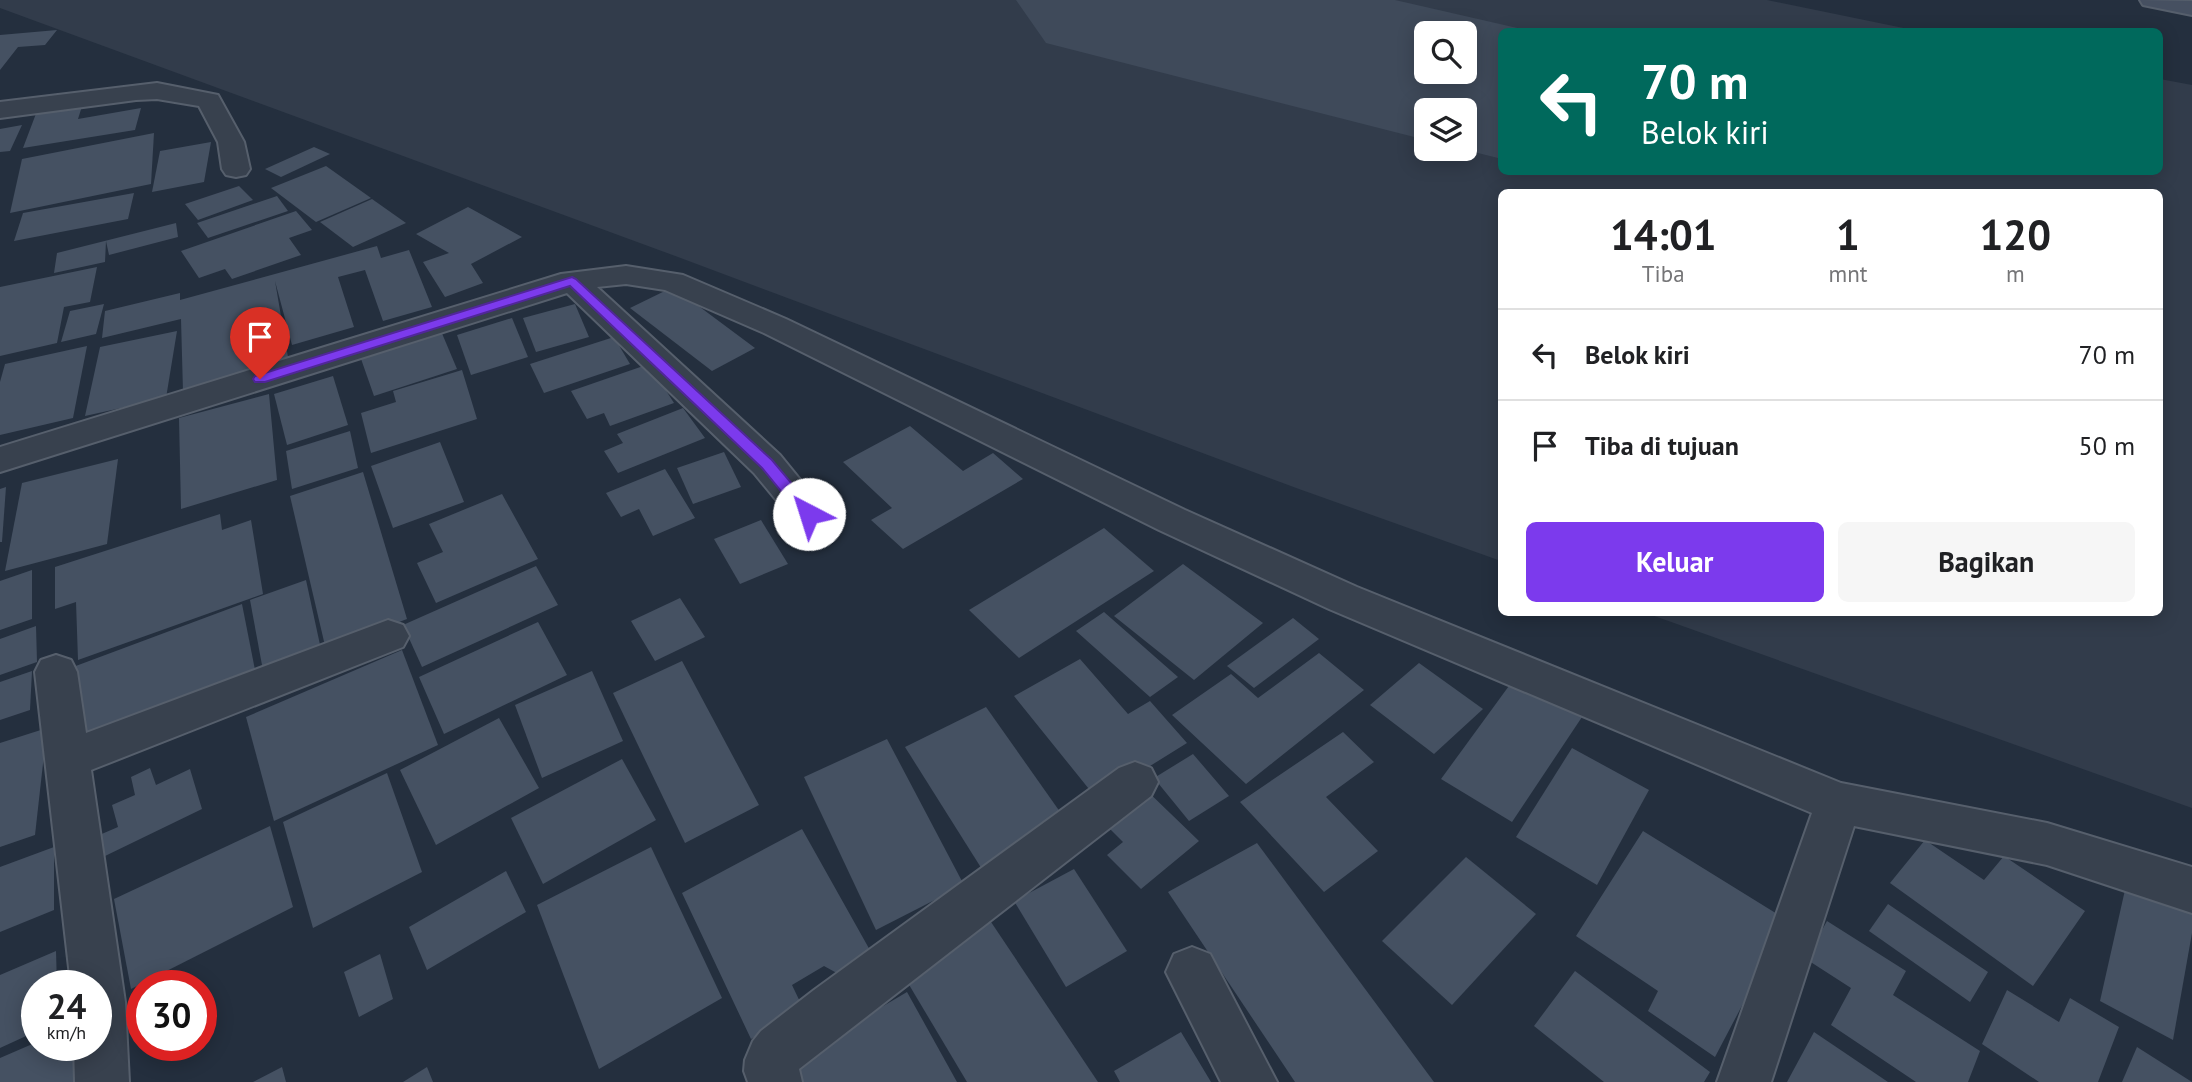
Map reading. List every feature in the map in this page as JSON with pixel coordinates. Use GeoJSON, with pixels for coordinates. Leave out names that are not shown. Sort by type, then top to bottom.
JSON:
{"type":"FeatureCollection","features":[{"type":"Feature","properties":{"kind":"main road"},"geometry":{"type":"LineString","coordinates":[[2151,0],[2192,8]]}},
{"type":"Feature","properties":{"kind":"street"},"geometry":{"type":"LineString","coordinates":[[0,110],[135,92],[157,91],[209,100],[232,142],[236,169]]}},
{"type":"Feature","properties":{"kind":"street"},"geometry":{"type":"LineString","coordinates":[[0,460],[572,281],[626,275],[672,282],[775,327],[1172,520],[1343,598],[1838,803],[2047,844],[2192,890]]}},
{"type":"Feature","properties":{"kind":"street"},"geometry":{"type":"LineString","coordinates":[[572,281],[767,464],[809,514]]}},
{"type":"Feature","properties":{"kind":"street"},"geometry":{"type":"LineString","coordinates":[[67,760],[388,636]]}},
{"type":"Feature","properties":{"kind":"street"},"geometry":{"type":"LineString","coordinates":[[56,672],[99,1002],[102,1082]]}},
{"type":"Feature","properties":{"kind":"street"},"geometry":{"type":"LineString","coordinates":[[775,1082],[771,1071],[772,1060],[780,1050],[1135,782]]}},
{"type":"Feature","properties":{"kind":"street"},"geometry":{"type":"LineString","coordinates":[[1744,1082],[1789,946],[1810,894],[1838,803]]}},
{"type":"Feature","properties":{"kind":"street"},"geometry":{"type":"LineString","coordinates":[[1192,972],[1250,1082]]}},
{"type":"Feature","properties":{"kind":"shaded area"},"geometry":{"type":"Polygon","coordinates":[[[0,0],[1767,0],[1903,28],[1498,28],[1498,175],[2163,175],[2163,80],[2192,85],[2192,808],[1654,616],[2163,616],[2163,189],[1498,189],[1498,560],[1299,489],[0,8],[0,0]]]}},
{"type":"Feature","properties":{"kind":"building"},"geometry":{"type":"Polygon","coordinates":[[[57,30],[45,45],[18,47],[0,70],[0,35],[57,30]]]}},
{"type":"Feature","properties":{"kind":"building"},"geometry":{"type":"Polygon","coordinates":[[[83,103],[78,119],[141,108],[135,130],[23,148],[37,111],[83,103]]]}},
{"type":"Feature","properties":{"kind":"building"},"geometry":{"type":"Polygon","coordinates":[[[22,125],[10,151],[0,152],[0,129],[22,125]]]}},
{"type":"Feature","properties":{"kind":"building"},"geometry":{"type":"Polygon","coordinates":[[[154,133],[151,184],[10,213],[22,159],[154,133]]]}},
{"type":"Feature","properties":{"kind":"building"},"geometry":{"type":"Polygon","coordinates":[[[211,142],[204,182],[152,192],[160,151],[211,142]]]}},
{"type":"Feature","properties":{"kind":"building"},"geometry":{"type":"Polygon","coordinates":[[[314,147],[330,154],[281,177],[265,169],[314,147]]]}},
{"type":"Feature","properties":{"kind":"building"},"geometry":{"type":"Polygon","coordinates":[[[326,166],[371,198],[316,222],[271,188],[326,166]]]}},
{"type":"Feature","properties":{"kind":"building"},"geometry":{"type":"Polygon","coordinates":[[[239,186],[253,200],[198,220],[185,204],[239,186]]]}},
{"type":"Feature","properties":{"kind":"building"},"geometry":{"type":"Polygon","coordinates":[[[134,193],[128,219],[14,241],[23,213],[134,193]]]}},
{"type":"Feature","properties":{"kind":"building"},"geometry":{"type":"Polygon","coordinates":[[[277,196],[288,211],[208,238],[197,223],[277,196]]]}},
{"type":"Feature","properties":{"kind":"building"},"geometry":{"type":"Polygon","coordinates":[[[372,199],[406,223],[353,247],[320,222],[372,199]]]}},
{"type":"Feature","properties":{"kind":"building"},"geometry":{"type":"Polygon","coordinates":[[[468,207],[522,237],[471,264],[483,283],[445,297],[423,262],[449,253],[416,234],[468,207]]]}},
{"type":"Feature","properties":{"kind":"building"},"geometry":{"type":"Polygon","coordinates":[[[296,211],[312,230],[289,238],[301,255],[232,279],[225,269],[199,278],[181,251],[296,211]]]}},
{"type":"Feature","properties":{"kind":"building"},"geometry":{"type":"Polygon","coordinates":[[[176,223],[178,237],[109,255],[106,241],[105,262],[54,273],[57,253],[176,223]]]}},
{"type":"Feature","properties":{"kind":"building"},"geometry":{"type":"Polygon","coordinates":[[[377,246],[381,258],[409,250],[432,307],[383,321],[365,270],[338,277],[354,327],[292,345],[275,281],[289,363],[183,392],[181,319],[102,338],[105,311],[180,293],[180,300],[377,246]]]}},
{"type":"Feature","properties":{"kind":"building"},"geometry":{"type":"Polygon","coordinates":[[[97,267],[90,302],[64,307],[57,343],[0,356],[0,287],[97,267]]]}},
{"type":"Feature","properties":{"kind":"building"},"geometry":{"type":"Polygon","coordinates":[[[673,287],[755,348],[712,371],[630,308],[673,287]]]}},
{"type":"Feature","properties":{"kind":"building"},"geometry":{"type":"Polygon","coordinates":[[[104,304],[96,334],[61,342],[70,311],[104,304]]]}},
{"type":"Feature","properties":{"kind":"building"},"geometry":{"type":"Polygon","coordinates":[[[575,304],[589,337],[536,352],[523,318],[575,304]]]}},
{"type":"Feature","properties":{"kind":"building"},"geometry":{"type":"Polygon","coordinates":[[[512,318],[528,357],[471,375],[457,335],[512,318]]]}},
{"type":"Feature","properties":{"kind":"building"},"geometry":{"type":"Polygon","coordinates":[[[177,331],[166,398],[85,416],[100,347],[177,331]]]}},
{"type":"Feature","properties":{"kind":"building"},"geometry":{"type":"Polygon","coordinates":[[[441,331],[457,369],[374,396],[360,356],[441,331]]]}},
{"type":"Feature","properties":{"kind":"building"},"geometry":{"type":"Polygon","coordinates":[[[614,337],[630,364],[544,393],[530,364],[614,337]]]}},
{"type":"Feature","properties":{"kind":"building"},"geometry":{"type":"Polygon","coordinates":[[[87,346],[73,418],[0,435],[0,382],[5,364],[87,346]]]}},
{"type":"Feature","properties":{"kind":"building"},"geometry":{"type":"Polygon","coordinates":[[[649,364],[674,403],[610,426],[604,413],[587,419],[571,391],[649,364]]]}},
{"type":"Feature","properties":{"kind":"building"},"geometry":{"type":"Polygon","coordinates":[[[462,370],[477,419],[371,453],[361,413],[396,402],[393,391],[462,370]]]}},
{"type":"Feature","properties":{"kind":"building"},"geometry":{"type":"Polygon","coordinates":[[[333,376],[348,425],[287,445],[274,394],[333,376]]]}},
{"type":"Feature","properties":{"kind":"building"},"geometry":{"type":"Polygon","coordinates":[[[269,394],[277,480],[181,509],[179,418],[269,394]]]}},
{"type":"Feature","properties":{"kind":"building"},"geometry":{"type":"Polygon","coordinates":[[[683,408],[705,438],[618,473],[604,451],[623,443],[617,434],[683,408]]]}},
{"type":"Feature","properties":{"kind":"building"},"geometry":{"type":"Polygon","coordinates":[[[910,426],[963,471],[993,453],[1023,479],[903,549],[871,520],[892,508],[843,462],[910,426]]]}},
{"type":"Feature","properties":{"kind":"building"},"geometry":{"type":"Polygon","coordinates":[[[350,431],[358,468],[292,489],[286,451],[350,431]]]}},
{"type":"Feature","properties":{"kind":"building"},"geometry":{"type":"Polygon","coordinates":[[[440,442],[464,502],[393,528],[371,466],[440,442]]]}},
{"type":"Feature","properties":{"kind":"building"},"geometry":{"type":"Polygon","coordinates":[[[724,452],[741,487],[693,504],[677,468],[724,452]]]}},
{"type":"Feature","properties":{"kind":"building"},"geometry":{"type":"Polygon","coordinates":[[[118,459],[107,544],[5,571],[22,483],[118,459]]]}},
{"type":"Feature","properties":{"kind":"building"},"geometry":{"type":"Polygon","coordinates":[[[665,469],[695,518],[653,536],[639,509],[621,517],[606,493],[665,469]]]}},
{"type":"Feature","properties":{"kind":"building"},"geometry":{"type":"Polygon","coordinates":[[[363,472],[407,619],[326,650],[290,496],[363,472]]]}},
{"type":"Feature","properties":{"kind":"building"},"geometry":{"type":"Polygon","coordinates":[[[6,487],[2,542],[0,542],[0,489],[6,487]]]}},
{"type":"Feature","properties":{"kind":"building"},"geometry":{"type":"Polygon","coordinates":[[[502,494],[538,559],[436,603],[417,563],[443,552],[429,524],[502,494]]]}},
{"type":"Feature","properties":{"kind":"building"},"geometry":{"type":"Polygon","coordinates":[[[220,514],[222,530],[251,520],[263,594],[78,660],[76,602],[55,609],[55,567],[220,514]]]}},
{"type":"Feature","properties":{"kind":"building"},"geometry":{"type":"Polygon","coordinates":[[[761,520],[788,564],[740,584],[714,539],[761,520]]]}},
{"type":"Feature","properties":{"kind":"building"},"geometry":{"type":"Polygon","coordinates":[[[1104,528],[1154,571],[1019,658],[969,610],[1104,528]]]}},
{"type":"Feature","properties":{"kind":"building"},"geometry":{"type":"Polygon","coordinates":[[[1183,564],[1263,623],[1194,680],[1114,616],[1183,564]]]}},
{"type":"Feature","properties":{"kind":"building"},"geometry":{"type":"Polygon","coordinates":[[[536,566],[558,605],[422,667],[403,625],[536,566]]]}},
{"type":"Feature","properties":{"kind":"building"},"geometry":{"type":"Polygon","coordinates":[[[32,570],[32,619],[0,630],[0,581],[32,570]]]}},
{"type":"Feature","properties":{"kind":"building"},"geometry":{"type":"Polygon","coordinates":[[[306,580],[322,654],[264,676],[250,600],[306,580]]]}},
{"type":"Feature","properties":{"kind":"building"},"geometry":{"type":"Polygon","coordinates":[[[680,598],[705,637],[655,661],[631,621],[680,598]]]}},
{"type":"Feature","properties":{"kind":"building"},"geometry":{"type":"Polygon","coordinates":[[[242,604],[256,675],[79,745],[73,667],[242,604]]]}},
{"type":"Feature","properties":{"kind":"building"},"geometry":{"type":"Polygon","coordinates":[[[1104,612],[1178,677],[1150,697],[1076,631],[1104,612]]]}},
{"type":"Feature","properties":{"kind":"building"},"geometry":{"type":"Polygon","coordinates":[[[1293,618],[1319,639],[1254,688],[1227,666],[1293,618]]]}},
{"type":"Feature","properties":{"kind":"building"},"geometry":{"type":"Polygon","coordinates":[[[538,622],[567,675],[444,734],[419,677],[538,622]]]}},
{"type":"Feature","properties":{"kind":"building"},"geometry":{"type":"Polygon","coordinates":[[[36,626],[37,662],[0,675],[0,639],[36,626]]]}},
{"type":"Feature","properties":{"kind":"building"},"geometry":{"type":"Polygon","coordinates":[[[402,650],[438,745],[274,821],[246,717],[402,650]]]}},
{"type":"Feature","properties":{"kind":"building"},"geometry":{"type":"Polygon","coordinates":[[[1319,653],[1364,690],[1246,784],[1172,715],[1231,674],[1258,698],[1319,653]]]}},
{"type":"Feature","properties":{"kind":"building"},"geometry":{"type":"Polygon","coordinates":[[[1080,659],[1128,714],[1150,701],[1187,743],[1097,799],[1014,696],[1080,659]]]}},
{"type":"Feature","properties":{"kind":"building"},"geometry":{"type":"Polygon","coordinates":[[[682,661],[759,805],[685,843],[613,693],[682,661]]]}},
{"type":"Feature","properties":{"kind":"building"},"geometry":{"type":"Polygon","coordinates":[[[1419,663],[1483,709],[1434,754],[1370,705],[1419,663]]]}},
{"type":"Feature","properties":{"kind":"building"},"geometry":{"type":"Polygon","coordinates":[[[32,671],[30,710],[0,720],[0,682],[32,671]]]}},
{"type":"Feature","properties":{"kind":"building"},"geometry":{"type":"Polygon","coordinates":[[[592,671],[623,741],[542,778],[515,705],[592,671]]]}},
{"type":"Feature","properties":{"kind":"building"},"geometry":{"type":"Polygon","coordinates":[[[1514,679],[1582,717],[1512,822],[1441,779],[1514,679]]]}},
{"type":"Feature","properties":{"kind":"building"},"geometry":{"type":"Polygon","coordinates":[[[986,707],[1070,826],[985,874],[905,747],[986,707]]]}},
{"type":"Feature","properties":{"kind":"building"},"geometry":{"type":"Polygon","coordinates":[[[499,718],[539,788],[436,845],[400,770],[499,718]]]}},
{"type":"Feature","properties":{"kind":"building"},"geometry":{"type":"Polygon","coordinates":[[[47,728],[35,835],[0,847],[0,743],[47,728]]]}},
{"type":"Feature","properties":{"kind":"building"},"geometry":{"type":"Polygon","coordinates":[[[1343,732],[1374,762],[1326,797],[1378,851],[1324,892],[1240,802],[1343,732]]]}},
{"type":"Feature","properties":{"kind":"building"},"geometry":{"type":"Polygon","coordinates":[[[887,739],[964,885],[876,930],[804,777],[887,739]]]}},
{"type":"Feature","properties":{"kind":"building"},"geometry":{"type":"Polygon","coordinates":[[[1572,748],[1649,790],[1597,885],[1516,837],[1572,748]]]}},
{"type":"Feature","properties":{"kind":"building"},"geometry":{"type":"Polygon","coordinates":[[[1193,754],[1229,796],[1189,821],[1154,778],[1193,754]]]}},
{"type":"Feature","properties":{"kind":"building"},"geometry":{"type":"Polygon","coordinates":[[[622,759],[656,820],[543,884],[511,818],[622,759]]]}},
{"type":"Feature","properties":{"kind":"building"},"geometry":{"type":"Polygon","coordinates":[[[150,768],[156,785],[190,769],[202,809],[103,857],[97,836],[118,827],[112,805],[135,795],[131,777],[150,768]]]}},
{"type":"Feature","properties":{"kind":"building"},"geometry":{"type":"Polygon","coordinates":[[[387,773],[422,872],[313,928],[283,822],[387,773]]]}},
{"type":"Feature","properties":{"kind":"building"},"geometry":{"type":"Polygon","coordinates":[[[1142,786],[1199,841],[1141,889],[1107,855],[1123,842],[1100,819],[1142,786]]]}},
{"type":"Feature","properties":{"kind":"building"},"geometry":{"type":"Polygon","coordinates":[[[270,826],[293,907],[169,970],[127,970],[114,899],[270,826]]]}},
{"type":"Feature","properties":{"kind":"building"},"geometry":{"type":"Polygon","coordinates":[[[802,829],[871,952],[844,977],[824,966],[792,985],[803,1008],[751,1039],[682,893],[802,829]]]}},
{"type":"Feature","properties":{"kind":"building"},"geometry":{"type":"Polygon","coordinates":[[[1643,831],[1787,920],[1715,1057],[1648,1011],[1658,991],[1576,936],[1643,831]]]}},
{"type":"Feature","properties":{"kind":"building"},"geometry":{"type":"Polygon","coordinates":[[[1925,840],[1984,880],[2004,856],[2085,911],[2033,986],[1890,883],[1925,840]]]}},
{"type":"Feature","properties":{"kind":"building"},"geometry":{"type":"Polygon","coordinates":[[[1257,843],[1434,1082],[1295,1082],[1168,892],[1257,843]]]}},
{"type":"Feature","properties":{"kind":"building"},"geometry":{"type":"Polygon","coordinates":[[[54,847],[54,910],[0,932],[0,867],[54,847]]]}},
{"type":"Feature","properties":{"kind":"building"},"geometry":{"type":"Polygon","coordinates":[[[651,847],[722,998],[599,1069],[537,905],[651,847]]]}},
{"type":"Feature","properties":{"kind":"building"},"geometry":{"type":"Polygon","coordinates":[[[1466,857],[1536,914],[1452,1005],[1382,941],[1466,857]]]}},
{"type":"Feature","properties":{"kind":"building"},"geometry":{"type":"Polygon","coordinates":[[[1074,869],[1127,951],[1066,987],[1014,901],[1074,869]]]}},
{"type":"Feature","properties":{"kind":"building"},"geometry":{"type":"Polygon","coordinates":[[[506,871],[526,912],[427,970],[409,927],[506,871]]]}},
{"type":"Feature","properties":{"kind":"building"},"geometry":{"type":"Polygon","coordinates":[[[2127,881],[2192,913],[2192,933],[2173,1040],[2100,1001],[2127,881]]]}},
{"type":"Feature","properties":{"kind":"building"},"geometry":{"type":"Polygon","coordinates":[[[1888,904],[1988,972],[1970,1002],[1869,931],[1888,904]]]}},
{"type":"Feature","properties":{"kind":"building"},"geometry":{"type":"Polygon","coordinates":[[[989,919],[1098,1082],[967,1082],[902,973],[989,919]]]}},
{"type":"Feature","properties":{"kind":"building"},"geometry":{"type":"Polygon","coordinates":[[[1827,921],[1906,971],[1893,995],[1980,1051],[1968,1082],[1916,1082],[1831,1025],[1851,988],[1806,959],[1827,921]]]}},
{"type":"Feature","properties":{"kind":"building"},"geometry":{"type":"Polygon","coordinates":[[[56,951],[57,970],[21,970],[21,1038],[0,1048],[0,975],[56,951]]]}},
{"type":"Feature","properties":{"kind":"building"},"geometry":{"type":"Polygon","coordinates":[[[380,954],[393,999],[359,1017],[344,972],[380,954]]]}},
{"type":"Feature","properties":{"kind":"building"},"geometry":{"type":"Polygon","coordinates":[[[1575,971],[1710,1072],[1704,1082],[1604,1082],[1534,1026],[1575,971]]]}},
{"type":"Feature","properties":{"kind":"building"},"geometry":{"type":"Polygon","coordinates":[[[2007,990],[2059,1022],[2070,998],[2119,1027],[2098,1082],[2039,1082],[1982,1044],[2007,990]]]}},
{"type":"Feature","properties":{"kind":"building"},"geometry":{"type":"Polygon","coordinates":[[[907,992],[957,1082],[799,1082],[789,1062],[907,992]]]}},
{"type":"Feature","properties":{"kind":"building"},"geometry":{"type":"Polygon","coordinates":[[[1181,1032],[1211,1082],[1120,1082],[1114,1071],[1181,1032]]]}},
{"type":"Feature","properties":{"kind":"building"},"geometry":{"type":"Polygon","coordinates":[[[1814,1032],[1888,1082],[1787,1082],[1814,1032]]]}},
{"type":"Feature","properties":{"kind":"building"},"geometry":{"type":"Polygon","coordinates":[[[2137,1047],[2192,1082],[2122,1082],[2137,1047]]]}},
{"type":"Feature","properties":{"kind":"building"},"geometry":{"type":"Polygon","coordinates":[[[21,1049],[21,1061],[76,1061],[76,1082],[0,1082],[0,1058],[21,1049]]]}},
{"type":"Feature","properties":{"kind":"building"},"geometry":{"type":"Polygon","coordinates":[[[282,1067],[286,1082],[253,1082],[282,1067]]]}},
{"type":"Feature","properties":{"kind":"building"},"geometry":{"type":"Polygon","coordinates":[[[427,1067],[433,1082],[403,1082],[427,1067]]]}},
{"type":"Feature","properties":{"kind":"runway"},"geometry":{"type":"LineString","coordinates":[[1117,0],[1498,90]]}},
{"type":"Feature","properties":{"kind":"route"},"geometry":{"type":"LineString","coordinates":[[260,379],[572,281],[767,464],[809,514]]}}]}
